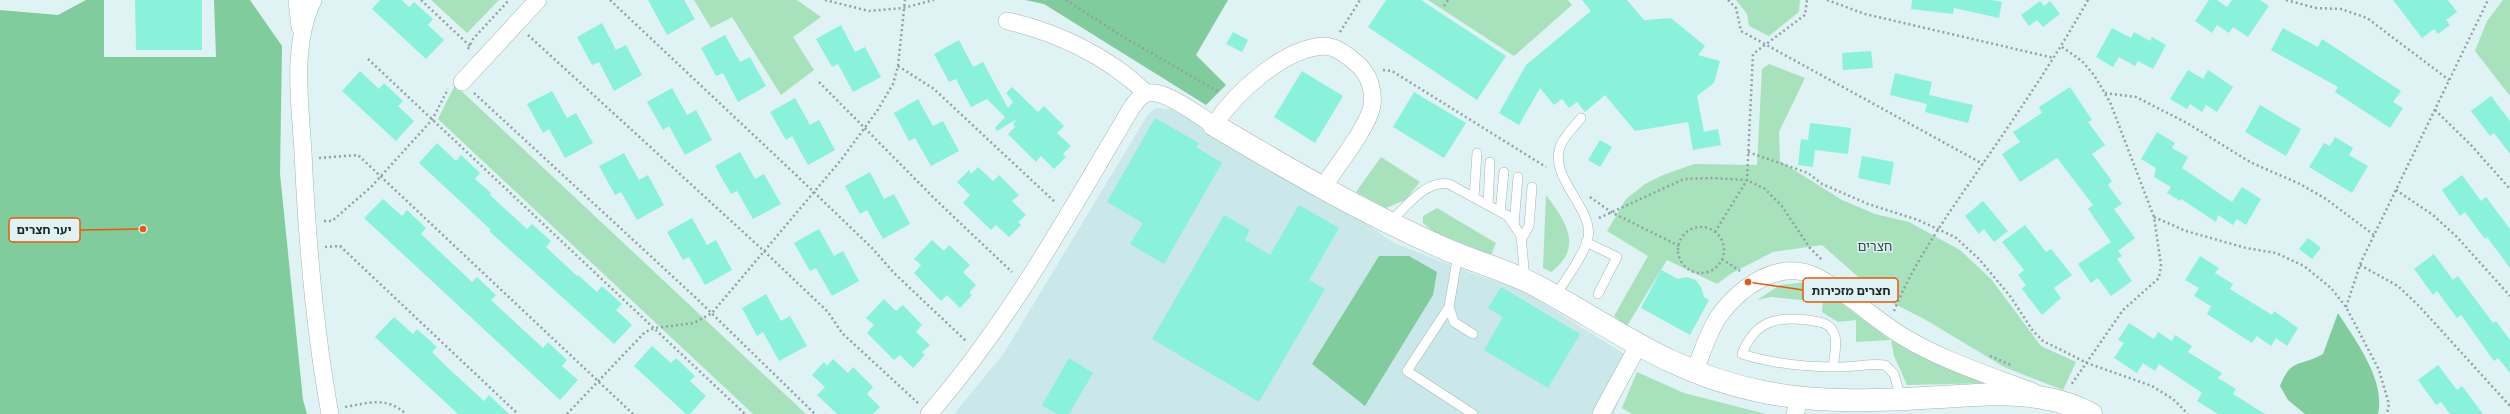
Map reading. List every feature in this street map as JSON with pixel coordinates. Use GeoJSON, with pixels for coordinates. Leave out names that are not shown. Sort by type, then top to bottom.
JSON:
{"type":"FeatureCollection","features":[{"type":"Feature","properties":{"kind":"street"},"geometry":{"type":"LineString","coordinates":[[297,0],[302,41]]}},
{"type":"Feature","properties":{"kind":"street"},"geometry":{"type":"LineString","coordinates":[[313,0],[303,30],[299,64],[309,248],[318,343],[329,412]]}},
{"type":"Feature","properties":{"kind":"street"},"geometry":{"type":"LineString","coordinates":[[462,82],[538,0]]}},
{"type":"Feature","properties":{"kind":"street"},"geometry":{"type":"LineString","coordinates":[[1007,21],[1034,27],[1070,43],[1129,77],[1146,93]]}},
{"type":"Feature","properties":{"kind":"street"},"geometry":{"type":"LineString","coordinates":[[1214,125],[1233,100],[1254,80],[1287,59],[1309,49],[1325,46],[1337,49],[1362,67],[1368,78],[1373,93],[1372,107],[1366,121],[1324,186]]}},
{"type":"Feature","properties":{"kind":"street"},"geometry":{"type":"LineString","coordinates":[[929,414],[979,353],[1025,284],[1132,107],[1146,93],[1156,92],[1166,95],[1214,125],[1390,222],[1458,254],[1526,281],[1638,346],[1694,372],[1798,405],[1901,398],[1997,394],[2038,397],[2075,409]]}},
{"type":"Feature","properties":{"kind":"street"},"geometry":{"type":"LineString","coordinates":[[1694,372],[1713,326],[1733,300],[1767,275],[1782,271],[1800,271],[1816,277],[1902,336],[1948,360],[2075,409]]}},
{"type":"Feature","properties":{"kind":"street"},"geometry":{"type":"LineString","coordinates":[[1601,414],[1638,346]]}},
{"type":"Feature","properties":{"kind":"lane"},"geometry":{"type":"LineString","coordinates":[[1555,297],[1586,242],[1587,223],[1564,178],[1558,160],[1560,146],[1581,118]]}},
{"type":"Feature","properties":{"kind":"lane"},"geometry":{"type":"LineString","coordinates":[[1474,197],[1477,153]]}},
{"type":"Feature","properties":{"kind":"lane"},"geometry":{"type":"LineString","coordinates":[[1488,205],[1490,162]]}},
{"type":"Feature","properties":{"kind":"lane"},"geometry":{"type":"LineString","coordinates":[[1500,212],[1504,172]]}},
{"type":"Feature","properties":{"kind":"lane"},"geometry":{"type":"LineString","coordinates":[[1514,225],[1518,177]]}},
{"type":"Feature","properties":{"kind":"lane"},"geometry":{"type":"LineString","coordinates":[[1390,222],[1430,185],[1440,182],[1449,184],[1508,216],[1521,240],[1526,281]]}},
{"type":"Feature","properties":{"kind":"lane"},"geometry":{"type":"LineString","coordinates":[[1521,240],[1529,226],[1532,187]]}},
{"type":"Feature","properties":{"kind":"lane"},"geometry":{"type":"LineString","coordinates":[[1586,242],[1617,257],[1598,294]]}},
{"type":"Feature","properties":{"kind":"lane"},"geometry":{"type":"LineString","coordinates":[[1458,254],[1449,307],[1407,372],[1473,414]]}},
{"type":"Feature","properties":{"kind":"lane"},"geometry":{"type":"LineString","coordinates":[[1449,307],[1454,322],[1473,334]]}},
{"type":"Feature","properties":{"kind":"lane"},"geometry":{"type":"LineString","coordinates":[[1833,367],[1836,338],[1833,331],[1823,322],[1790,318],[1778,319],[1753,333],[1747,340],[1742,354],[1783,363],[1833,367],[1885,365],[1894,374],[1901,398]]}},
{"type":"Feature","properties":{"kind":"path"},"geometry":{"type":"LineString","coordinates":[[421,0],[470,46]]}},
{"type":"Feature","properties":{"kind":"path"},"geometry":{"type":"LineString","coordinates":[[467,52],[473,39],[509,0]]}},
{"type":"Feature","properties":{"kind":"path"},"geometry":{"type":"LineString","coordinates":[[610,0],[814,192],[872,248],[894,273],[979,353]]}},
{"type":"Feature","properties":{"kind":"path"},"geometry":{"type":"LineString","coordinates":[[825,0],[869,11],[904,8],[934,0]]}},
{"type":"Feature","properties":{"kind":"path"},"geometry":{"type":"LineString","coordinates":[[567,414],[645,332],[655,328],[694,323],[712,313],[765,252],[814,192],[864,129],[893,84],[898,66],[905,0]]}},
{"type":"Feature","properties":{"kind":"path"},"geometry":{"type":"LineString","coordinates":[[1066,0],[1125,38],[1233,100]]}},
{"type":"Feature","properties":{"kind":"path"},"geometry":{"type":"LineString","coordinates":[[1337,49],[1340,31],[1360,0]]}},
{"type":"Feature","properties":{"kind":"path"},"geometry":{"type":"LineString","coordinates":[[1444,6],[1448,0]]}},
{"type":"Feature","properties":{"kind":"path"},"geometry":{"type":"LineString","coordinates":[[1728,0],[1736,8],[1741,31],[1983,164]]}},
{"type":"Feature","properties":{"kind":"path"},"geometry":{"type":"LineString","coordinates":[[1714,232],[1747,180],[1753,54],[1805,15],[1807,0]]}},
{"type":"Feature","properties":{"kind":"path"},"geometry":{"type":"LineString","coordinates":[[1827,0],[1865,14],[2054,58]]}},
{"type":"Feature","properties":{"kind":"path"},"geometry":{"type":"LineString","coordinates":[[1888,326],[1902,293],[1939,230],[2062,47],[2088,0]]}},
{"type":"Feature","properties":{"kind":"path"},"geometry":{"type":"LineString","coordinates":[[2286,0],[2316,8],[2341,9],[2367,18],[2449,80]]}},
{"type":"Feature","properties":{"kind":"path"},"geometry":{"type":"LineString","coordinates":[[2346,307],[2360,265],[2488,0]]}},
{"type":"Feature","properties":{"kind":"path"},"geometry":{"type":"LineString","coordinates":[[516,24],[765,252],[828,312],[842,333],[929,414]]}},
{"type":"Feature","properties":{"kind":"path"},"geometry":{"type":"LineString","coordinates":[[2062,47],[2082,61],[2094,75],[2105,93],[2154,217],[2161,265],[2159,278],[2123,310],[2087,363],[2075,409]]}},
{"type":"Feature","properties":{"kind":"path"},"geometry":{"type":"LineString","coordinates":[[368,59],[745,414]]}},
{"type":"Feature","properties":{"kind":"path"},"geometry":{"type":"LineString","coordinates":[[898,66],[934,89],[1068,214]]}},
{"type":"Feature","properties":{"kind":"path"},"geometry":{"type":"LineString","coordinates":[[1362,67],[1392,71],[1564,178]]}},
{"type":"Feature","properties":{"kind":"path"},"geometry":{"type":"LineString","coordinates":[[307,221],[332,221],[381,176],[432,120],[455,75],[712,313],[815,414]]}},
{"type":"Feature","properties":{"kind":"path"},"geometry":{"type":"LineString","coordinates":[[819,82],[938,202],[1025,284]]}},
{"type":"Feature","properties":{"kind":"path"},"geometry":{"type":"LineString","coordinates":[[2105,93],[2136,97],[2187,123],[2250,162],[2307,188],[2374,235]]}},
{"type":"Feature","properties":{"kind":"path"},"geometry":{"type":"LineString","coordinates":[[2435,110],[2471,145],[2510,189]]}},
{"type":"Feature","properties":{"kind":"path"},"geometry":{"type":"LineString","coordinates":[[1748,152],[1808,173],[1822,184],[1868,204],[1918,220],[1954,237],[1979,258],[2010,296],[2033,331],[2043,341],[2087,363],[2152,386],[2173,399],[2188,414]]}},
{"type":"Feature","properties":{"kind":"path"},"geometry":{"type":"LineString","coordinates":[[303,159],[358,155],[633,414]]}},
{"type":"Feature","properties":{"kind":"path"},"geometry":{"type":"LineString","coordinates":[[2396,190],[2433,215],[2456,237],[2510,296]]}},
{"type":"Feature","properties":{"kind":"path"},"geometry":{"type":"LineString","coordinates":[[1588,195],[1612,212],[1679,246]]}},
{"type":"Feature","properties":{"kind":"path"},"geometry":{"type":"LineString","coordinates":[[2154,217],[2186,231],[2246,248],[2276,253],[2304,266],[2331,288],[2346,307],[2379,370],[2389,404],[2387,414]]}},
{"type":"Feature","properties":{"kind":"path"},"geometry":{"type":"LineString","coordinates":[[1693,229],[1708,229],[1720,237],[1724,251],[1719,265],[1706,273],[1699,273],[1685,267],[1678,254],[1679,246],[1682,239],[1693,229]]}},
{"type":"Feature","properties":{"kind":"path"},"geometry":{"type":"LineString","coordinates":[[309,248],[340,246],[518,414]]}},
{"type":"Feature","properties":{"kind":"path"},"geometry":{"type":"LineString","coordinates":[[2360,265],[2398,286],[2419,306],[2510,406]]}},
{"type":"Feature","properties":{"kind":"path"},"geometry":{"type":"LineString","coordinates":[[329,412],[380,402],[390,403],[406,414]]}},
{"type":"Feature","properties":{"kind":"shaded area"},"geometry":{"type":"Polygon","coordinates":[[[1155,108],[1172,109],[1355,216],[1394,243],[1474,274],[1522,290],[1634,360],[1614,413],[1616,414],[954,414],[1004,353],[1147,116],[1155,108]]]}},
{"type":"Feature","properties":{"kind":"green space"},"geometry":{"type":"Polygon","coordinates":[[[86,0],[104,0],[104,57],[216,57],[214,0],[250,0],[282,46],[280,174],[303,400],[307,414],[0,414],[0,10],[58,15],[86,0]]]}},
{"type":"Feature","properties":{"kind":"green space"},"geometry":{"type":"Polygon","coordinates":[[[431,0],[499,0],[467,33],[431,0]]]}},
{"type":"Feature","properties":{"kind":"green space"},"geometry":{"type":"Polygon","coordinates":[[[694,0],[797,0],[821,17],[793,37],[814,70],[781,95],[732,17],[711,28],[694,0]]]}},
{"type":"Feature","properties":{"kind":"green space"},"geometry":{"type":"Polygon","coordinates":[[[1025,0],[1228,0],[1196,55],[1226,85],[1206,105],[1044,4],[1025,0]]]}},
{"type":"Feature","properties":{"kind":"green space"},"geometry":{"type":"Polygon","coordinates":[[[1428,0],[1568,0],[1572,5],[1514,56],[1428,0]]]}},
{"type":"Feature","properties":{"kind":"green space"},"geometry":{"type":"Polygon","coordinates":[[[1736,0],[1800,0],[1799,12],[1769,36],[1749,26],[1747,14],[1736,0]]]}},
{"type":"Feature","properties":{"kind":"green space"},"geometry":{"type":"Polygon","coordinates":[[[2503,0],[2510,0],[2510,96],[2475,51],[2487,21],[2503,0]]]}},
{"type":"Feature","properties":{"kind":"green space"},"geometry":{"type":"Polygon","coordinates":[[[1769,64],[1805,78],[1779,132],[1780,161],[1842,200],[1875,214],[1909,222],[1960,250],[1991,279],[2041,346],[2076,362],[2063,390],[2004,367],[1926,320],[1881,297],[1822,245],[1773,252],[1732,273],[1717,284],[1667,260],[1627,326],[1614,316],[1648,256],[1607,231],[1626,199],[1645,184],[1663,175],[1694,164],[1757,165],[1762,69],[1769,64]]]}},
{"type":"Feature","properties":{"kind":"green space"},"geometry":{"type":"Polygon","coordinates":[[[455,85],[806,414],[753,414],[438,119],[455,85]]]}},
{"type":"Feature","properties":{"kind":"green space"},"geometry":{"type":"Polygon","coordinates":[[[1381,157],[1420,182],[1405,200],[1386,208],[1356,192],[1381,157]]]}},
{"type":"Feature","properties":{"kind":"green space"},"geometry":{"type":"Polygon","coordinates":[[[1546,195],[1565,225],[1569,244],[1567,253],[1561,263],[1551,272],[1543,268],[1546,195]]]}},
{"type":"Feature","properties":{"kind":"green space"},"geometry":{"type":"Polygon","coordinates":[[[1437,208],[1496,243],[1491,255],[1434,232],[1423,223],[1423,216],[1437,208]]]}},
{"type":"Feature","properties":{"kind":"green space"},"geometry":{"type":"Polygon","coordinates":[[[1379,256],[1409,256],[1437,272],[1433,295],[1365,406],[1312,364],[1379,256]]]}},
{"type":"Feature","properties":{"kind":"green space"},"geometry":{"type":"Polygon","coordinates":[[[1807,282],[1829,294],[1891,340],[1856,342],[1856,320],[1838,322],[1822,312],[1823,302],[1771,297],[1757,300],[1780,285],[1807,282]]]}},
{"type":"Feature","properties":{"kind":"green space"},"geometry":{"type":"Polygon","coordinates":[[[2338,313],[2360,348],[2373,374],[2378,388],[2378,414],[2305,414],[2288,400],[2280,386],[2288,371],[2297,364],[2323,354],[2338,313]]]}},
{"type":"Feature","properties":{"kind":"green space"},"geometry":{"type":"Polygon","coordinates":[[[1891,340],[1990,383],[1907,385],[1894,356],[1891,340]]]}},
{"type":"Feature","properties":{"kind":"green space"},"geometry":{"type":"Polygon","coordinates":[[[1637,372],[1684,393],[1766,414],[1632,414],[1622,408],[1637,372]]]}},
{"type":"Feature","properties":{"kind":"building"},"geometry":{"type":"Polygon","coordinates":[[[135,0],[202,0],[202,50],[136,50],[135,0]]]}},
{"type":"Feature","properties":{"kind":"building"},"geometry":{"type":"Polygon","coordinates":[[[380,0],[402,0],[409,7],[414,2],[433,19],[428,25],[444,40],[426,59],[372,9],[380,0]]]}},
{"type":"Feature","properties":{"kind":"building"},"geometry":{"type":"Polygon","coordinates":[[[648,0],[684,0],[695,19],[667,35],[648,0]]]}},
{"type":"Feature","properties":{"kind":"building"},"geometry":{"type":"Polygon","coordinates":[[[1386,0],[1421,0],[1506,56],[1477,100],[1368,27],[1386,0]]]}},
{"type":"Feature","properties":{"kind":"building"},"geometry":{"type":"Polygon","coordinates":[[[1582,0],[1627,0],[1644,20],[1671,18],[1705,46],[1698,55],[1720,61],[1714,83],[1697,96],[1704,132],[1718,129],[1721,145],[1693,150],[1688,122],[1635,131],[1605,95],[1585,112],[1577,102],[1569,108],[1562,99],[1554,105],[1540,88],[1519,125],[1499,113],[1526,65],[1591,11],[1582,0]]]}},
{"type":"Feature","properties":{"kind":"building"},"geometry":{"type":"Polygon","coordinates":[[[1912,0],[1991,0],[2002,2],[1999,18],[1954,8],[1953,14],[1911,9],[1912,0]]]}},
{"type":"Feature","properties":{"kind":"building"},"geometry":{"type":"Polygon","coordinates":[[[2209,0],[2217,0],[2227,7],[2232,0],[2260,0],[2269,6],[2248,37],[2233,27],[2229,33],[2217,25],[2212,33],[2195,21],[2209,0]]]}},
{"type":"Feature","properties":{"kind":"building"},"geometry":{"type":"Polygon","coordinates":[[[2393,0],[2448,0],[2457,12],[2446,20],[2450,25],[2438,34],[2434,29],[2422,38],[2393,0]]]}},
{"type":"Feature","properties":{"kind":"building"},"geometry":{"type":"Polygon","coordinates":[[[2040,1],[2044,6],[2050,1],[2060,14],[2043,27],[2037,20],[2029,26],[2021,15],[2040,1]]]}},
{"type":"Feature","properties":{"kind":"building"},"geometry":{"type":"Polygon","coordinates":[[[602,23],[616,50],[626,45],[642,75],[614,91],[599,62],[592,65],[577,37],[602,23]]]}},
{"type":"Feature","properties":{"kind":"building"},"geometry":{"type":"Polygon","coordinates":[[[841,25],[855,52],[865,47],[881,77],[853,92],[838,64],[832,67],[816,39],[841,25]]]}},
{"type":"Feature","properties":{"kind":"building"},"geometry":{"type":"Polygon","coordinates":[[[2112,28],[2131,38],[2134,32],[2150,41],[2152,37],[2166,45],[2153,69],[2138,61],[2135,66],[2119,57],[2113,67],[2096,57],[2112,28]]]}},
{"type":"Feature","properties":{"kind":"building"},"geometry":{"type":"Polygon","coordinates":[[[2283,28],[2318,47],[2322,39],[2401,91],[2393,102],[2403,108],[2390,128],[2335,92],[2338,87],[2271,50],[2283,28]]]}},
{"type":"Feature","properties":{"kind":"building"},"geometry":{"type":"Polygon","coordinates":[[[1233,32],[1248,40],[1242,52],[1226,44],[1233,32]]]}},
{"type":"Feature","properties":{"kind":"building"},"geometry":{"type":"Polygon","coordinates":[[[725,35],[740,62],[750,57],[766,86],[738,102],[723,73],[716,76],[701,48],[725,35]]]}},
{"type":"Feature","properties":{"kind":"building"},"geometry":{"type":"Polygon","coordinates":[[[959,40],[973,67],[983,62],[1008,108],[1013,102],[1006,93],[1012,87],[1038,112],[1044,106],[1064,126],[1057,133],[1071,146],[1063,154],[1066,157],[1054,169],[1041,156],[1036,162],[1008,134],[1015,127],[1013,124],[1017,119],[997,131],[995,128],[1005,117],[987,99],[971,107],[956,79],[949,82],[934,54],[959,40]]]}},
{"type":"Feature","properties":{"kind":"building"},"geometry":{"type":"Polygon","coordinates":[[[1871,51],[1873,68],[1843,70],[1842,53],[1871,51]]]}},
{"type":"Feature","properties":{"kind":"building"},"geometry":{"type":"Polygon","coordinates":[[[2188,70],[2203,79],[2208,70],[2233,87],[2217,112],[2206,105],[2202,112],[2190,104],[2187,109],[2170,99],[2188,70]]]}},
{"type":"Feature","properties":{"kind":"building"},"geometry":{"type":"Polygon","coordinates":[[[360,71],[379,89],[384,83],[403,101],[398,106],[414,121],[396,141],[342,91],[360,71]]]}},
{"type":"Feature","properties":{"kind":"building"},"geometry":{"type":"Polygon","coordinates":[[[1302,71],[1343,96],[1315,143],[1274,117],[1302,71]]]}},
{"type":"Feature","properties":{"kind":"building"},"geometry":{"type":"Polygon","coordinates":[[[1895,73],[1932,82],[1927,104],[1890,95],[1895,73]]]}},
{"type":"Feature","properties":{"kind":"building"},"geometry":{"type":"Polygon","coordinates":[[[2070,87],[2092,120],[2088,122],[2105,145],[2092,154],[2112,181],[2108,185],[2122,204],[2114,209],[2135,238],[2118,251],[2122,256],[2117,259],[2132,281],[2111,296],[2098,278],[2091,283],[2078,264],[2111,242],[2088,209],[2093,205],[2057,158],[2020,182],[2002,154],[2020,142],[2013,132],[2042,113],[2039,107],[2070,87]]]}},
{"type":"Feature","properties":{"kind":"building"},"geometry":{"type":"Polygon","coordinates":[[[672,88],[687,115],[696,110],[712,140],[685,155],[669,126],[663,130],[647,102],[672,88]]]}},
{"type":"Feature","properties":{"kind":"building"},"geometry":{"type":"Polygon","coordinates":[[[552,91],[567,118],[576,113],[593,143],[565,158],[549,129],[543,133],[527,104],[552,91]]]}},
{"type":"Feature","properties":{"kind":"building"},"geometry":{"type":"Polygon","coordinates":[[[1414,92],[1466,123],[1444,158],[1393,127],[1414,92]]]}},
{"type":"Feature","properties":{"kind":"building"},"geometry":{"type":"Polygon","coordinates":[[[1929,95],[1973,105],[1968,123],[1925,112],[1929,95]]]}},
{"type":"Feature","properties":{"kind":"building"},"geometry":{"type":"Polygon","coordinates":[[[2491,96],[2510,121],[2510,154],[2494,133],[2490,136],[2471,111],[2491,96]]]}},
{"type":"Feature","properties":{"kind":"building"},"geometry":{"type":"Polygon","coordinates":[[[795,98],[810,125],[819,120],[835,150],[808,165],[792,136],[786,140],[770,112],[795,98]]]}},
{"type":"Feature","properties":{"kind":"building"},"geometry":{"type":"Polygon","coordinates":[[[918,99],[933,126],[943,121],[959,151],[931,166],[915,138],[909,141],[894,113],[918,99]]]}},
{"type":"Feature","properties":{"kind":"building"},"geometry":{"type":"Polygon","coordinates":[[[2260,105],[2301,129],[2286,156],[2245,132],[2260,105]]]}},
{"type":"Feature","properties":{"kind":"building"},"geometry":{"type":"Polygon","coordinates":[[[1155,118],[1199,143],[1196,147],[1222,163],[1164,264],[1130,244],[1143,223],[1107,202],[1155,118]]]}},
{"type":"Feature","properties":{"kind":"building"},"geometry":{"type":"Polygon","coordinates":[[[1810,123],[1851,128],[1848,154],[1815,150],[1813,167],[1798,165],[1801,139],[1808,140],[1810,123]]]}},
{"type":"Feature","properties":{"kind":"building"},"geometry":{"type":"Polygon","coordinates":[[[2157,132],[2175,143],[2172,148],[2188,157],[2182,168],[2232,202],[2242,187],[2261,199],[2246,225],[2237,219],[2233,225],[2218,215],[2216,222],[2181,199],[2180,201],[2167,193],[2171,187],[2154,177],[2156,168],[2141,159],[2157,132]]]}},
{"type":"Feature","properties":{"kind":"building"},"geometry":{"type":"Polygon","coordinates":[[[2335,137],[2353,148],[2349,155],[2368,166],[2352,193],[2309,167],[2324,143],[2330,146],[2335,137]]]}},
{"type":"Feature","properties":{"kind":"building"},"geometry":{"type":"Polygon","coordinates":[[[1600,140],[1612,147],[1600,167],[1588,160],[1600,140]]]}},
{"type":"Feature","properties":{"kind":"building"},"geometry":{"type":"Polygon","coordinates":[[[437,143],[456,161],[461,155],[480,173],[475,179],[491,193],[490,195],[527,229],[532,224],[551,241],[546,247],[577,276],[578,275],[597,292],[602,286],[622,304],[616,310],[632,325],[614,344],[489,231],[491,230],[419,163],[437,143]]]}},
{"type":"Feature","properties":{"kind":"building"},"geometry":{"type":"Polygon","coordinates":[[[740,152],[755,179],[764,174],[781,204],[753,219],[737,191],[731,194],[715,166],[740,152]]]}},
{"type":"Feature","properties":{"kind":"building"},"geometry":{"type":"Polygon","coordinates":[[[624,153],[639,180],[648,175],[664,205],[637,220],[621,192],[615,195],[599,166],[624,153]]]}},
{"type":"Feature","properties":{"kind":"building"},"geometry":{"type":"Polygon","coordinates":[[[1862,156],[1894,162],[1890,185],[1858,178],[1862,156]]]}},
{"type":"Feature","properties":{"kind":"building"},"geometry":{"type":"Polygon","coordinates":[[[978,167],[993,181],[999,175],[1019,195],[1012,201],[1026,215],[1018,222],[1021,225],[1009,237],[996,225],[991,230],[963,203],[970,195],[957,182],[969,170],[971,174],[978,167]]]}},
{"type":"Feature","properties":{"kind":"building"},"geometry":{"type":"Polygon","coordinates":[[[870,172],[884,199],[894,194],[910,224],[883,239],[867,210],[860,214],[845,186],[870,172]]]}},
{"type":"Feature","properties":{"kind":"building"},"geometry":{"type":"Polygon","coordinates":[[[2462,175],[2481,201],[2486,197],[2510,229],[2510,268],[2487,237],[2485,239],[2465,212],[2460,216],[2442,190],[2462,175]]]}},
{"type":"Feature","properties":{"kind":"building"},"geometry":{"type":"Polygon","coordinates":[[[383,199],[402,216],[407,210],[426,228],[421,234],[472,282],[477,277],[496,295],[491,300],[543,348],[548,342],[567,360],[562,366],[578,380],[560,400],[364,218],[383,199]]]}},
{"type":"Feature","properties":{"kind":"building"},"geometry":{"type":"Polygon","coordinates":[[[1983,201],[2008,231],[1994,242],[1984,229],[1979,234],[1965,216],[1983,201]]]}},
{"type":"Feature","properties":{"kind":"building"},"geometry":{"type":"Polygon","coordinates":[[[1299,205],[1339,228],[1309,280],[1325,289],[1259,402],[1152,339],[1224,215],[1250,230],[1245,240],[1270,255],[1299,205]]]}},
{"type":"Feature","properties":{"kind":"building"},"geometry":{"type":"Polygon","coordinates":[[[692,218],[707,245],[716,240],[732,270],[705,285],[689,257],[683,260],[667,232],[692,218]]]}},
{"type":"Feature","properties":{"kind":"building"},"geometry":{"type":"Polygon","coordinates":[[[2025,225],[2046,252],[2051,249],[2072,275],[2054,288],[2061,298],[2042,315],[2022,289],[2026,285],[2018,275],[2024,270],[2002,242],[2025,225]]]}},
{"type":"Feature","properties":{"kind":"building"},"geometry":{"type":"Polygon","coordinates":[[[819,229],[834,256],[843,251],[859,281],[832,296],[816,268],[810,271],[794,243],[819,229]]]}},
{"type":"Feature","properties":{"kind":"building"},"geometry":{"type":"Polygon","coordinates":[[[2308,238],[2321,248],[2312,259],[2299,249],[2308,238]]]}},
{"type":"Feature","properties":{"kind":"building"},"geometry":{"type":"Polygon","coordinates":[[[932,240],[944,251],[949,245],[970,265],[963,272],[976,285],[969,293],[972,295],[960,308],[947,295],[941,301],[914,273],[921,265],[914,259],[932,240]]]}},
{"type":"Feature","properties":{"kind":"building"},"geometry":{"type":"Polygon","coordinates":[[[2434,254],[2453,280],[2458,276],[2493,323],[2496,321],[2510,340],[2510,373],[2498,358],[2494,361],[2461,315],[2457,318],[2437,291],[2433,295],[2414,269],[2434,254]]]}},
{"type":"Feature","properties":{"kind":"building"},"geometry":{"type":"Polygon","coordinates":[[[2200,256],[2219,268],[2215,273],[2233,284],[2230,289],[2272,315],[2274,311],[2298,328],[2287,346],[2276,338],[2271,346],[2257,336],[2252,343],[2207,314],[2211,306],[2194,296],[2199,288],[2185,280],[2200,256]]]}},
{"type":"Feature","properties":{"kind":"building"},"geometry":{"type":"Polygon","coordinates":[[[1661,270],[1678,279],[1687,277],[1696,280],[1701,287],[1704,297],[1709,300],[1690,335],[1641,308],[1661,270]]]}},
{"type":"Feature","properties":{"kind":"building"},"geometry":{"type":"Polygon","coordinates":[[[1501,287],[1580,334],[1548,388],[1484,350],[1503,317],[1488,308],[1501,287]]]}},
{"type":"Feature","properties":{"kind":"building"},"geometry":{"type":"Polygon","coordinates":[[[766,294],[781,321],[790,316],[807,346],[779,361],[763,332],[757,336],[742,308],[766,294]]]}},
{"type":"Feature","properties":{"kind":"building"},"geometry":{"type":"Polygon","coordinates":[[[884,299],[896,311],[903,305],[922,325],[916,332],[930,345],[922,352],[925,355],[913,368],[900,355],[894,360],[867,333],[874,325],[866,318],[884,299]]]}},
{"type":"Feature","properties":{"kind":"building"},"geometry":{"type":"Polygon","coordinates":[[[394,317],[413,334],[417,329],[437,347],[432,352],[484,401],[489,395],[509,414],[458,414],[375,337],[394,317]]]}},
{"type":"Feature","properties":{"kind":"building"},"geometry":{"type":"Polygon","coordinates":[[[2129,323],[2154,339],[2158,332],[2172,341],[2175,335],[2192,346],[2188,352],[2222,373],[2218,378],[2236,389],[2233,394],[2265,414],[2218,414],[2197,401],[2202,393],[2159,364],[2155,371],[2143,363],[2137,373],[2114,358],[2124,343],[2118,340],[2129,323]]]}},
{"type":"Feature","properties":{"kind":"building"},"geometry":{"type":"Polygon","coordinates":[[[652,346],[671,363],[676,358],[695,376],[690,381],[706,396],[690,414],[686,414],[634,366],[652,346]]]}},
{"type":"Feature","properties":{"kind":"building"},"geometry":{"type":"Polygon","coordinates":[[[1069,358],[1093,373],[1069,414],[1057,414],[1042,405],[1069,358]]]}},
{"type":"Feature","properties":{"kind":"building"},"geometry":{"type":"Polygon","coordinates":[[[833,359],[848,373],[853,367],[873,387],[867,394],[880,407],[873,414],[837,414],[817,395],[825,387],[812,375],[824,362],[827,366],[833,359]]]}},
{"type":"Feature","properties":{"kind":"building"},"geometry":{"type":"Polygon","coordinates":[[[2438,365],[2457,390],[2462,386],[2483,414],[2450,414],[2441,402],[2436,405],[2418,380],[2438,365]]]}},
{"type":"Feature","properties":{"kind":"place","name":"יער חצרים"},"geometry":{"type":"Point","coordinates":[143,229]}},
{"type":"Feature","properties":{"kind":"place","name":"חצרים מזכירות"},"geometry":{"type":"Point","coordinates":[1748,282]}},
{"type":"Feature","properties":{"kind":"district","name":"חצרים"},"geometry":{"type":"Point","coordinates":[1875,246]}}]}
